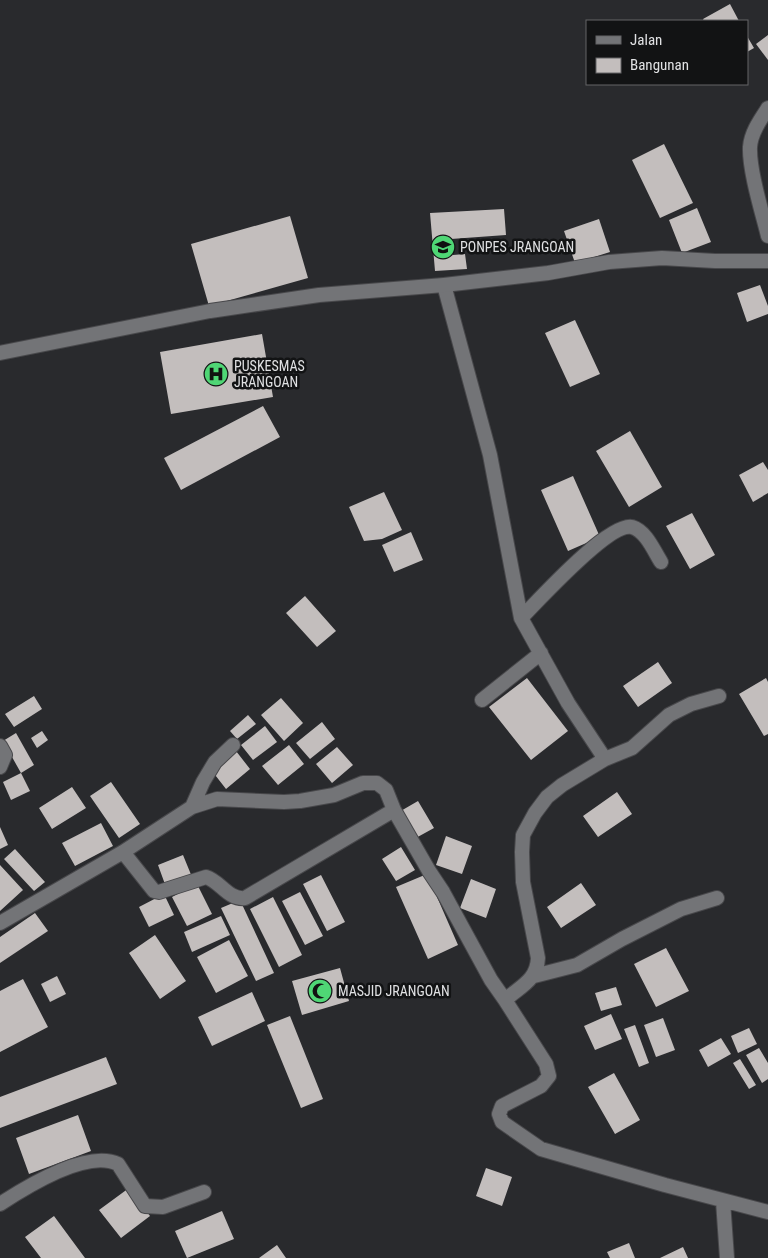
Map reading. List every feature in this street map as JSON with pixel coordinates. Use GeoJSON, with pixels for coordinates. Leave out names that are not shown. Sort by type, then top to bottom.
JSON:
{"type":"FeatureCollection","features":[{"type":"Feature","properties":{"kind":"street"},"geometry":{"type":"LineString","coordinates":[[768,108],[758,124],[750,146],[753,172],[768,236]]}},
{"type":"Feature","properties":{"kind":"street"},"geometry":{"type":"LineString","coordinates":[[0,353],[210,311],[319,295],[548,274],[609,262],[654,258],[768,261]]}},
{"type":"Feature","properties":{"kind":"street"},"geometry":{"type":"LineString","coordinates":[[444,285],[490,455],[521,618],[568,703],[605,759]]}},
{"type":"Feature","properties":{"kind":"street"},"geometry":{"type":"LineString","coordinates":[[521,618],[579,559],[621,529],[631,527],[642,533],[661,562]]}},
{"type":"Feature","properties":{"kind":"street"},"geometry":{"type":"LineString","coordinates":[[482,700],[541,653]]}},
{"type":"Feature","properties":{"kind":"street"},"geometry":{"type":"LineString","coordinates":[[534,976],[538,958],[523,882],[522,852],[523,835],[535,813],[547,797],[569,780],[605,759],[632,748],[669,715],[691,704],[719,696]]}},
{"type":"Feature","properties":{"kind":"street"},"geometry":{"type":"LineString","coordinates":[[192,807],[203,782],[215,762],[233,745]]}},
{"type":"Feature","properties":{"kind":"street"},"geometry":{"type":"LineString","coordinates":[[0,746],[5,755],[0,767]]}},
{"type":"Feature","properties":{"kind":"street"},"geometry":{"type":"LineString","coordinates":[[0,923],[123,852],[192,807],[217,799],[300,801],[334,795],[363,782],[377,783],[386,790],[394,810],[443,892],[491,980],[546,1064],[548,1076],[541,1086],[502,1106],[499,1114],[502,1122],[541,1149],[768,1212]]}},
{"type":"Feature","properties":{"kind":"street"},"geometry":{"type":"LineString","coordinates":[[123,852],[154,891],[160,892],[206,877],[212,879],[235,897],[245,898],[394,810]]}},
{"type":"Feature","properties":{"kind":"street"},"geometry":{"type":"LineString","coordinates":[[505,1000],[534,976],[577,965],[622,939],[681,909],[717,898]]}},
{"type":"Feature","properties":{"kind":"street"},"geometry":{"type":"LineString","coordinates":[[0,1204],[23,1189],[62,1170],[93,1160],[111,1160],[118,1164],[145,1206],[163,1207],[204,1192]]}},
{"type":"Feature","properties":{"kind":"street"},"geometry":{"type":"LineString","coordinates":[[724,1201],[727,1258]]}},
{"type":"Feature","properties":{"kind":"building"},"geometry":{"type":"Polygon","coordinates":[[[730,4],[738,20],[704,20],[730,4]]]}},
{"type":"Feature","properties":{"kind":"building"},"geometry":{"type":"Polygon","coordinates":[[[768,35],[768,60],[756,44],[768,35]]]}},
{"type":"Feature","properties":{"kind":"building"},"geometry":{"type":"Polygon","coordinates":[[[748,38],[754,48],[748,51],[748,38]]]}},
{"type":"Feature","properties":{"kind":"building"},"geometry":{"type":"Polygon","coordinates":[[[664,144],[693,203],[660,218],[632,160],[664,144]]]}},
{"type":"Feature","properties":{"kind":"building"},"geometry":{"type":"Polygon","coordinates":[[[697,208],[711,242],[682,253],[669,220],[697,208]]]}},
{"type":"Feature","properties":{"kind":"building","name":"PONPES JRANGOAN"},"geometry":{"type":"Polygon","coordinates":[[[504,209],[506,235],[451,239],[453,255],[465,254],[467,269],[435,271],[430,213],[504,209]]]}},
{"type":"Feature","properties":{"kind":"building"},"geometry":{"type":"Polygon","coordinates":[[[290,216],[308,278],[209,306],[191,244],[290,216]]]}},
{"type":"Feature","properties":{"kind":"building"},"geometry":{"type":"Polygon","coordinates":[[[599,219],[610,252],[575,263],[564,231],[599,219]]]}},
{"type":"Feature","properties":{"kind":"building"},"geometry":{"type":"Polygon","coordinates":[[[760,285],[768,306],[768,314],[747,322],[737,293],[760,285]]]}},
{"type":"Feature","properties":{"kind":"building"},"geometry":{"type":"Polygon","coordinates":[[[575,320],[600,374],[570,387],[545,333],[575,320]]]}},
{"type":"Feature","properties":{"kind":"building","name":"PUSKESMAS JRANGOAN"},"geometry":{"type":"Polygon","coordinates":[[[262,334],[273,397],[171,414],[160,352],[262,334]]]}},
{"type":"Feature","properties":{"kind":"building"},"geometry":{"type":"Polygon","coordinates":[[[263,406],[280,437],[181,490],[164,458],[263,406]]]}},
{"type":"Feature","properties":{"kind":"building"},"geometry":{"type":"Polygon","coordinates":[[[630,431],[662,487],[629,507],[596,451],[630,431]]]}},
{"type":"Feature","properties":{"kind":"building"},"geometry":{"type":"Polygon","coordinates":[[[763,462],[768,470],[768,493],[753,502],[739,475],[763,462]]]}},
{"type":"Feature","properties":{"kind":"building"},"geometry":{"type":"Polygon","coordinates":[[[573,476],[600,537],[568,551],[541,490],[573,476]]]}},
{"type":"Feature","properties":{"kind":"building"},"geometry":{"type":"Polygon","coordinates":[[[384,492],[402,530],[382,539],[364,541],[349,507],[384,492]]]}},
{"type":"Feature","properties":{"kind":"building"},"geometry":{"type":"Polygon","coordinates":[[[692,513],[715,555],[690,569],[666,526],[692,513]]]}},
{"type":"Feature","properties":{"kind":"building"},"geometry":{"type":"Polygon","coordinates":[[[411,532],[423,560],[394,572],[382,545],[411,532]]]}},
{"type":"Feature","properties":{"kind":"building"},"geometry":{"type":"Polygon","coordinates":[[[305,596],[336,631],[317,647],[286,613],[305,596]]]}},
{"type":"Feature","properties":{"kind":"building"},"geometry":{"type":"Polygon","coordinates":[[[658,662],[672,683],[638,707],[623,686],[658,662]]]}},
{"type":"Feature","properties":{"kind":"building"},"geometry":{"type":"Polygon","coordinates":[[[527,678],[568,731],[531,760],[489,707],[527,678]]]}},
{"type":"Feature","properties":{"kind":"building"},"geometry":{"type":"Polygon","coordinates":[[[766,678],[768,682],[768,734],[764,736],[739,694],[766,678]]]}},
{"type":"Feature","properties":{"kind":"building"},"geometry":{"type":"Polygon","coordinates":[[[34,696],[42,709],[14,727],[5,714],[34,696]]]}},
{"type":"Feature","properties":{"kind":"building"},"geometry":{"type":"Polygon","coordinates":[[[281,698],[303,723],[284,741],[261,715],[281,698]]]}},
{"type":"Feature","properties":{"kind":"building"},"geometry":{"type":"Polygon","coordinates":[[[248,715],[256,724],[237,739],[230,731],[248,715]]]}},
{"type":"Feature","properties":{"kind":"building"},"geometry":{"type":"Polygon","coordinates":[[[322,722],[335,739],[310,759],[296,743],[322,722]]]}},
{"type":"Feature","properties":{"kind":"building"},"geometry":{"type":"Polygon","coordinates":[[[265,726],[277,742],[253,760],[241,745],[265,726]]]}},
{"type":"Feature","properties":{"kind":"building"},"geometry":{"type":"Polygon","coordinates":[[[42,731],[48,740],[37,748],[31,738],[42,731]]]}},
{"type":"Feature","properties":{"kind":"building"},"geometry":{"type":"Polygon","coordinates":[[[16,733],[34,765],[21,773],[3,741],[16,733]]]}},
{"type":"Feature","properties":{"kind":"building"},"geometry":{"type":"Polygon","coordinates":[[[289,745],[304,764],[278,785],[262,766],[289,745]]]}},
{"type":"Feature","properties":{"kind":"building"},"geometry":{"type":"Polygon","coordinates":[[[337,747],[353,765],[332,783],[316,764],[337,747]]]}},
{"type":"Feature","properties":{"kind":"building"},"geometry":{"type":"Polygon","coordinates":[[[236,751],[250,769],[226,789],[212,771],[236,751]]]}},
{"type":"Feature","properties":{"kind":"building"},"geometry":{"type":"Polygon","coordinates":[[[21,773],[30,791],[11,800],[3,782],[21,773]]]}},
{"type":"Feature","properties":{"kind":"building"},"geometry":{"type":"Polygon","coordinates":[[[111,782],[140,824],[119,838],[90,796],[111,782]]]}},
{"type":"Feature","properties":{"kind":"building"},"geometry":{"type":"Polygon","coordinates":[[[72,787],[86,808],[52,829],[39,808],[72,787]]]}},
{"type":"Feature","properties":{"kind":"building"},"geometry":{"type":"Polygon","coordinates":[[[617,792],[632,814],[598,837],[583,816],[617,792]]]}},
{"type":"Feature","properties":{"kind":"building"},"geometry":{"type":"Polygon","coordinates":[[[418,801],[434,828],[414,839],[399,812],[418,801]]]}},
{"type":"Feature","properties":{"kind":"building"},"geometry":{"type":"Polygon","coordinates":[[[101,823],[113,846],[75,866],[62,843],[101,823]]]}},
{"type":"Feature","properties":{"kind":"building"},"geometry":{"type":"Polygon","coordinates":[[[0,827],[8,845],[0,849],[0,827]]]}},
{"type":"Feature","properties":{"kind":"building"},"geometry":{"type":"Polygon","coordinates":[[[446,836],[472,846],[462,874],[436,865],[446,836]]]}},
{"type":"Feature","properties":{"kind":"building"},"geometry":{"type":"Polygon","coordinates":[[[401,847],[415,870],[396,881],[382,859],[401,847]]]}},
{"type":"Feature","properties":{"kind":"building"},"geometry":{"type":"Polygon","coordinates":[[[15,849],[45,882],[34,891],[4,859],[15,849]]]}},
{"type":"Feature","properties":{"kind":"building"},"geometry":{"type":"Polygon","coordinates":[[[183,855],[192,877],[166,887],[158,865],[183,855]]]}},
{"type":"Feature","properties":{"kind":"building"},"geometry":{"type":"Polygon","coordinates":[[[0,865],[23,890],[0,911],[0,865]]]}},
{"type":"Feature","properties":{"kind":"building"},"geometry":{"type":"Polygon","coordinates":[[[427,874],[458,945],[428,959],[396,887],[427,874]]]}},
{"type":"Feature","properties":{"kind":"building"},"geometry":{"type":"Polygon","coordinates":[[[321,875],[345,922],[327,931],[303,884],[321,875]]]}},
{"type":"Feature","properties":{"kind":"building"},"geometry":{"type":"Polygon","coordinates":[[[471,879],[496,889],[486,918],[460,908],[471,879]]]}},
{"type":"Feature","properties":{"kind":"building"},"geometry":{"type":"Polygon","coordinates":[[[581,883],[596,905],[561,928],[547,907],[581,883]]]}},
{"type":"Feature","properties":{"kind":"building"},"geometry":{"type":"Polygon","coordinates":[[[197,884],[212,914],[187,926],[172,897],[197,884]]]}},
{"type":"Feature","properties":{"kind":"building"},"geometry":{"type":"Polygon","coordinates":[[[300,892],[323,936],[305,945],[282,901],[300,892]]]}},
{"type":"Feature","properties":{"kind":"building"},"geometry":{"type":"Polygon","coordinates":[[[164,894],[174,915],[149,927],[139,907],[164,894]]]}},
{"type":"Feature","properties":{"kind":"building"},"geometry":{"type":"Polygon","coordinates":[[[273,897],[302,955],[279,967],[250,909],[273,897]]]}},
{"type":"Feature","properties":{"kind":"building"},"geometry":{"type":"Polygon","coordinates":[[[240,900],[274,973],[256,981],[221,908],[240,900]]]}},
{"type":"Feature","properties":{"kind":"building"},"geometry":{"type":"Polygon","coordinates":[[[35,913],[48,931],[0,963],[0,937],[35,913]]]}},
{"type":"Feature","properties":{"kind":"building"},"geometry":{"type":"Polygon","coordinates":[[[221,916],[230,935],[192,952],[184,932],[221,916]]]}},
{"type":"Feature","properties":{"kind":"building"},"geometry":{"type":"Polygon","coordinates":[[[155,935],[186,981],[160,999],[129,953],[155,935]]]}},
{"type":"Feature","properties":{"kind":"building"},"geometry":{"type":"Polygon","coordinates":[[[229,940],[248,976],[216,993],[197,957],[229,940]]]}},
{"type":"Feature","properties":{"kind":"building"},"geometry":{"type":"Polygon","coordinates":[[[666,948],[689,991],[656,1007],[634,964],[666,948]]]}},
{"type":"Feature","properties":{"kind":"building","name":"MASJID JRANGOAN"},"geometry":{"type":"Polygon","coordinates":[[[340,968],[349,1001],[302,1015],[292,981],[340,968]]]}},
{"type":"Feature","properties":{"kind":"building"},"geometry":{"type":"Polygon","coordinates":[[[57,976],[66,994],[50,1002],[41,984],[57,976]]]}},
{"type":"Feature","properties":{"kind":"building"},"geometry":{"type":"Polygon","coordinates":[[[23,979],[48,1027],[0,1052],[0,991],[23,979]]]}},
{"type":"Feature","properties":{"kind":"building"},"geometry":{"type":"Polygon","coordinates":[[[616,987],[622,1005],[601,1011],[595,993],[616,987]]]}},
{"type":"Feature","properties":{"kind":"building"},"geometry":{"type":"Polygon","coordinates":[[[252,992],[265,1021],[212,1046],[198,1017],[252,992]]]}},
{"type":"Feature","properties":{"kind":"building"},"geometry":{"type":"Polygon","coordinates":[[[611,1014],[622,1039],[595,1050],[584,1026],[611,1014]]]}},
{"type":"Feature","properties":{"kind":"building"},"geometry":{"type":"Polygon","coordinates":[[[290,1016],[323,1099],[301,1108],[267,1025],[290,1016]]]}},
{"type":"Feature","properties":{"kind":"building"},"geometry":{"type":"Polygon","coordinates":[[[663,1018],[675,1050],[656,1057],[644,1025],[663,1018]]]}},
{"type":"Feature","properties":{"kind":"building"},"geometry":{"type":"Polygon","coordinates":[[[635,1025],[649,1063],[639,1067],[624,1029],[635,1025]]]}},
{"type":"Feature","properties":{"kind":"building"},"geometry":{"type":"Polygon","coordinates":[[[749,1028],[757,1044],[738,1053],[731,1036],[749,1028]]]}},
{"type":"Feature","properties":{"kind":"building"},"geometry":{"type":"Polygon","coordinates":[[[721,1038],[731,1054],[708,1067],[699,1050],[721,1038]]]}},
{"type":"Feature","properties":{"kind":"building"},"geometry":{"type":"Polygon","coordinates":[[[759,1048],[768,1063],[768,1079],[762,1083],[746,1055],[759,1048]]]}},
{"type":"Feature","properties":{"kind":"building"},"geometry":{"type":"Polygon","coordinates":[[[106,1057],[117,1084],[0,1128],[0,1097],[106,1057]]]}},
{"type":"Feature","properties":{"kind":"building"},"geometry":{"type":"Polygon","coordinates":[[[740,1059],[756,1085],[749,1089],[733,1063],[740,1059]]]}},
{"type":"Feature","properties":{"kind":"building"},"geometry":{"type":"Polygon","coordinates":[[[614,1073],[640,1120],[615,1134],[588,1087],[614,1073]]]}},
{"type":"Feature","properties":{"kind":"building"},"geometry":{"type":"Polygon","coordinates":[[[78,1115],[91,1151],[29,1174],[16,1138],[78,1115]]]}},
{"type":"Feature","properties":{"kind":"building"},"geometry":{"type":"Polygon","coordinates":[[[486,1168],[512,1177],[502,1206],[476,1196],[486,1168]]]}},
{"type":"Feature","properties":{"kind":"building"},"geometry":{"type":"Polygon","coordinates":[[[129,1188],[150,1216],[121,1238],[99,1210],[129,1188]]]}},
{"type":"Feature","properties":{"kind":"building"},"geometry":{"type":"Polygon","coordinates":[[[222,1211],[234,1239],[187,1258],[175,1231],[222,1211]]]}},
{"type":"Feature","properties":{"kind":"building"},"geometry":{"type":"Polygon","coordinates":[[[54,1216],[85,1258],[41,1258],[25,1237],[54,1216]]]}},
{"type":"Feature","properties":{"kind":"building"},"geometry":{"type":"Polygon","coordinates":[[[629,1243],[635,1258],[610,1258],[607,1252],[629,1243]]]}},
{"type":"Feature","properties":{"kind":"building"},"geometry":{"type":"Polygon","coordinates":[[[277,1245],[286,1258],[259,1258],[277,1245]]]}},
{"type":"Feature","properties":{"kind":"building"},"geometry":{"type":"Polygon","coordinates":[[[683,1247],[688,1258],[660,1258],[683,1247]]]}},
{"type":"Feature","properties":{"kind":"place","name":"PONPES JRANGOAN"},"geometry":{"type":"Point","coordinates":[443,247]}},
{"type":"Feature","properties":{"kind":"place","name":"PUSKESMAS JRANGOAN"},"geometry":{"type":"Point","coordinates":[216,374]}},
{"type":"Feature","properties":{"kind":"place","name":"MASJID JRANGOAN"},"geometry":{"type":"Point","coordinates":[320,991]}}]}
